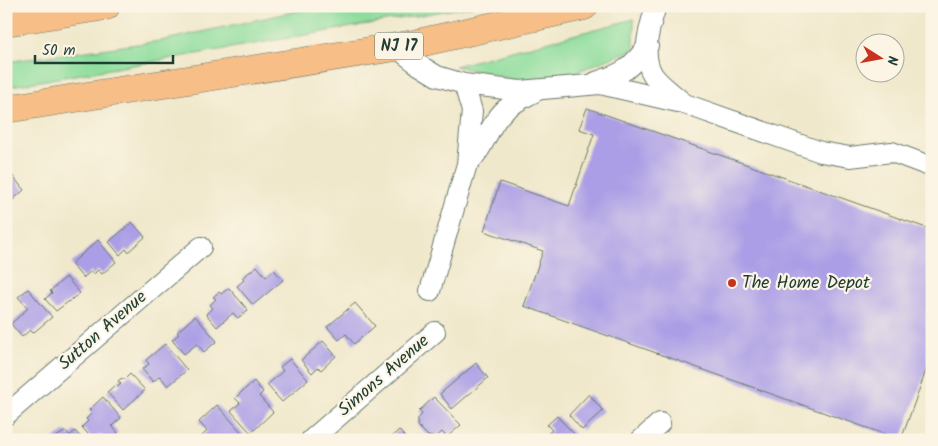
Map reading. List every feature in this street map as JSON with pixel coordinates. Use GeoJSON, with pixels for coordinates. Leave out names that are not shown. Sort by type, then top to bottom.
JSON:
{"type":"FeatureCollection","features":[{"type":"Feature","properties":{"kind":"highway"},"geometry":{"type":"LineString","coordinates":[[6,22],[106,6]]}},
{"type":"Feature","properties":{"kind":"highway","name":"NJ 17"},"geometry":{"type":"LineString","coordinates":[[6,109],[396,47],[584,6]]}},
{"type":"Feature","properties":{"kind":"highway"},"geometry":{"type":"LineString","coordinates":[[6,118],[122,90]]}},
{"type":"Feature","properties":{"kind":"street"},"geometry":{"type":"LineString","coordinates":[[656,6],[648,34],[648,59],[652,74],[682,103]]}},
{"type":"Feature","properties":{"kind":"street"},"geometry":{"type":"LineString","coordinates":[[590,85],[622,73],[633,65],[648,46]]}},
{"type":"Feature","properties":{"kind":"street"},"geometry":{"type":"LineString","coordinates":[[396,47],[431,72],[464,84],[520,91],[600,84],[682,103],[822,152],[850,156],[892,152],[932,167]]}},
{"type":"Feature","properties":{"kind":"street"},"geometry":{"type":"LineString","coordinates":[[430,292],[467,164],[472,111],[464,84]]}},
{"type":"Feature","properties":{"kind":"street"},"geometry":{"type":"LineString","coordinates":[[467,164],[480,152],[492,126],[501,113],[538,90]]}},
{"type":"Feature","properties":{"kind":"street","name":"Sutton Avenue"},"geometry":{"type":"LineString","coordinates":[[6,415],[201,247]]}},
{"type":"Feature","properties":{"kind":"street","name":"Simons Avenue"},"geometry":{"type":"LineString","coordinates":[[311,440],[435,332]]}},
{"type":"Feature","properties":{"kind":"street"},"geometry":{"type":"LineString","coordinates":[[641,440],[660,423]]}},
{"type":"Feature","properties":{"kind":"green space"},"geometry":{"type":"Polygon","coordinates":[[[320,6],[473,6],[6,87],[6,62],[160,41],[320,6]]]}},
{"type":"Feature","properties":{"kind":"green space"},"geometry":{"type":"Polygon","coordinates":[[[634,19],[634,49],[576,72],[520,81],[455,66],[634,19]]]}},
{"type":"Feature","properties":{"kind":"building","name":"The Home Depot"},"geometry":{"type":"Polygon","coordinates":[[[587,108],[932,230],[932,354],[901,440],[524,306],[543,251],[484,231],[500,182],[569,206],[594,134],[579,129],[587,108]]]}},
{"type":"Feature","properties":{"kind":"building"},"geometry":{"type":"Polygon","coordinates":[[[11,174],[24,190],[9,203],[6,201],[6,177],[11,174]]]}},
{"type":"Feature","properties":{"kind":"building"},"geometry":{"type":"Polygon","coordinates":[[[132,222],[145,237],[128,252],[126,249],[120,255],[109,242],[132,222]]]}},
{"type":"Feature","properties":{"kind":"building"},"geometry":{"type":"Polygon","coordinates":[[[98,240],[116,262],[102,274],[98,270],[93,275],[91,271],[83,278],[71,264],[98,240]]]}},
{"type":"Feature","properties":{"kind":"building"},"geometry":{"type":"Polygon","coordinates":[[[257,266],[266,277],[274,270],[283,280],[253,305],[237,286],[244,280],[242,278],[257,266]]]}},
{"type":"Feature","properties":{"kind":"building"},"geometry":{"type":"Polygon","coordinates":[[[66,277],[80,293],[56,311],[45,299],[52,293],[50,291],[66,277]]]}},
{"type":"Feature","properties":{"kind":"building"},"geometry":{"type":"Polygon","coordinates":[[[229,288],[248,310],[238,318],[233,313],[217,327],[206,314],[213,308],[210,305],[216,299],[213,297],[229,288]]]}},
{"type":"Feature","properties":{"kind":"building"},"geometry":{"type":"Polygon","coordinates":[[[28,289],[52,317],[33,333],[30,330],[22,337],[11,324],[28,308],[18,297],[28,289]]]}},
{"type":"Feature","properties":{"kind":"building"},"geometry":{"type":"Polygon","coordinates":[[[355,303],[375,326],[354,344],[346,334],[339,340],[327,327],[355,303]]]}},
{"type":"Feature","properties":{"kind":"building"},"geometry":{"type":"Polygon","coordinates":[[[195,316],[217,341],[204,352],[197,344],[184,354],[172,340],[179,334],[177,332],[195,316]]]}},
{"type":"Feature","properties":{"kind":"building"},"geometry":{"type":"Polygon","coordinates":[[[323,341],[336,356],[321,370],[318,367],[312,373],[301,360],[323,341]]]}},
{"type":"Feature","properties":{"kind":"building"},"geometry":{"type":"Polygon","coordinates":[[[165,344],[187,370],[168,386],[160,376],[153,382],[142,369],[149,364],[146,360],[165,344]]]}},
{"type":"Feature","properties":{"kind":"building"},"geometry":{"type":"Polygon","coordinates":[[[290,359],[308,380],[282,402],[267,385],[283,371],[280,367],[290,359]]]}},
{"type":"Feature","properties":{"kind":"building"},"geometry":{"type":"Polygon","coordinates":[[[476,363],[488,378],[452,409],[440,394],[476,363]]]}},
{"type":"Feature","properties":{"kind":"building"},"geometry":{"type":"Polygon","coordinates":[[[130,374],[145,390],[123,410],[107,392],[114,386],[116,388],[121,384],[118,381],[122,378],[124,380],[130,374]]]}},
{"type":"Feature","properties":{"kind":"building"},"geometry":{"type":"Polygon","coordinates":[[[254,381],[263,392],[259,396],[273,412],[251,433],[231,411],[240,403],[235,398],[254,381]]]}},
{"type":"Feature","properties":{"kind":"building"},"geometry":{"type":"Polygon","coordinates":[[[589,394],[603,411],[582,430],[569,415],[589,394]]]}},
{"type":"Feature","properties":{"kind":"building"},"geometry":{"type":"Polygon","coordinates":[[[103,397],[121,418],[112,426],[118,433],[111,440],[105,440],[100,434],[93,440],[82,427],[92,413],[89,410],[103,397]]]}},
{"type":"Feature","properties":{"kind":"building"},"geometry":{"type":"Polygon","coordinates":[[[434,397],[461,425],[447,437],[442,432],[435,438],[428,436],[418,426],[418,419],[422,414],[419,411],[434,397]]]}},
{"type":"Feature","properties":{"kind":"building"},"geometry":{"type":"Polygon","coordinates":[[[217,405],[244,435],[238,440],[203,440],[201,437],[207,431],[199,422],[217,405]]]}},
{"type":"Feature","properties":{"kind":"building"},"geometry":{"type":"Polygon","coordinates":[[[557,416],[574,434],[567,440],[548,440],[545,436],[552,430],[547,425],[557,416]]]}},
{"type":"Feature","properties":{"kind":"building"},"geometry":{"type":"Polygon","coordinates":[[[399,430],[407,440],[388,440],[399,430]]]}},
{"type":"Feature","properties":{"kind":"building"},"geometry":{"type":"Polygon","coordinates":[[[66,431],[70,436],[75,431],[83,440],[51,440],[66,431]]]}},
{"type":"Feature","properties":{"kind":"place","name":"The Home Depot"},"geometry":{"type":"Point","coordinates":[732,283]}}]}
